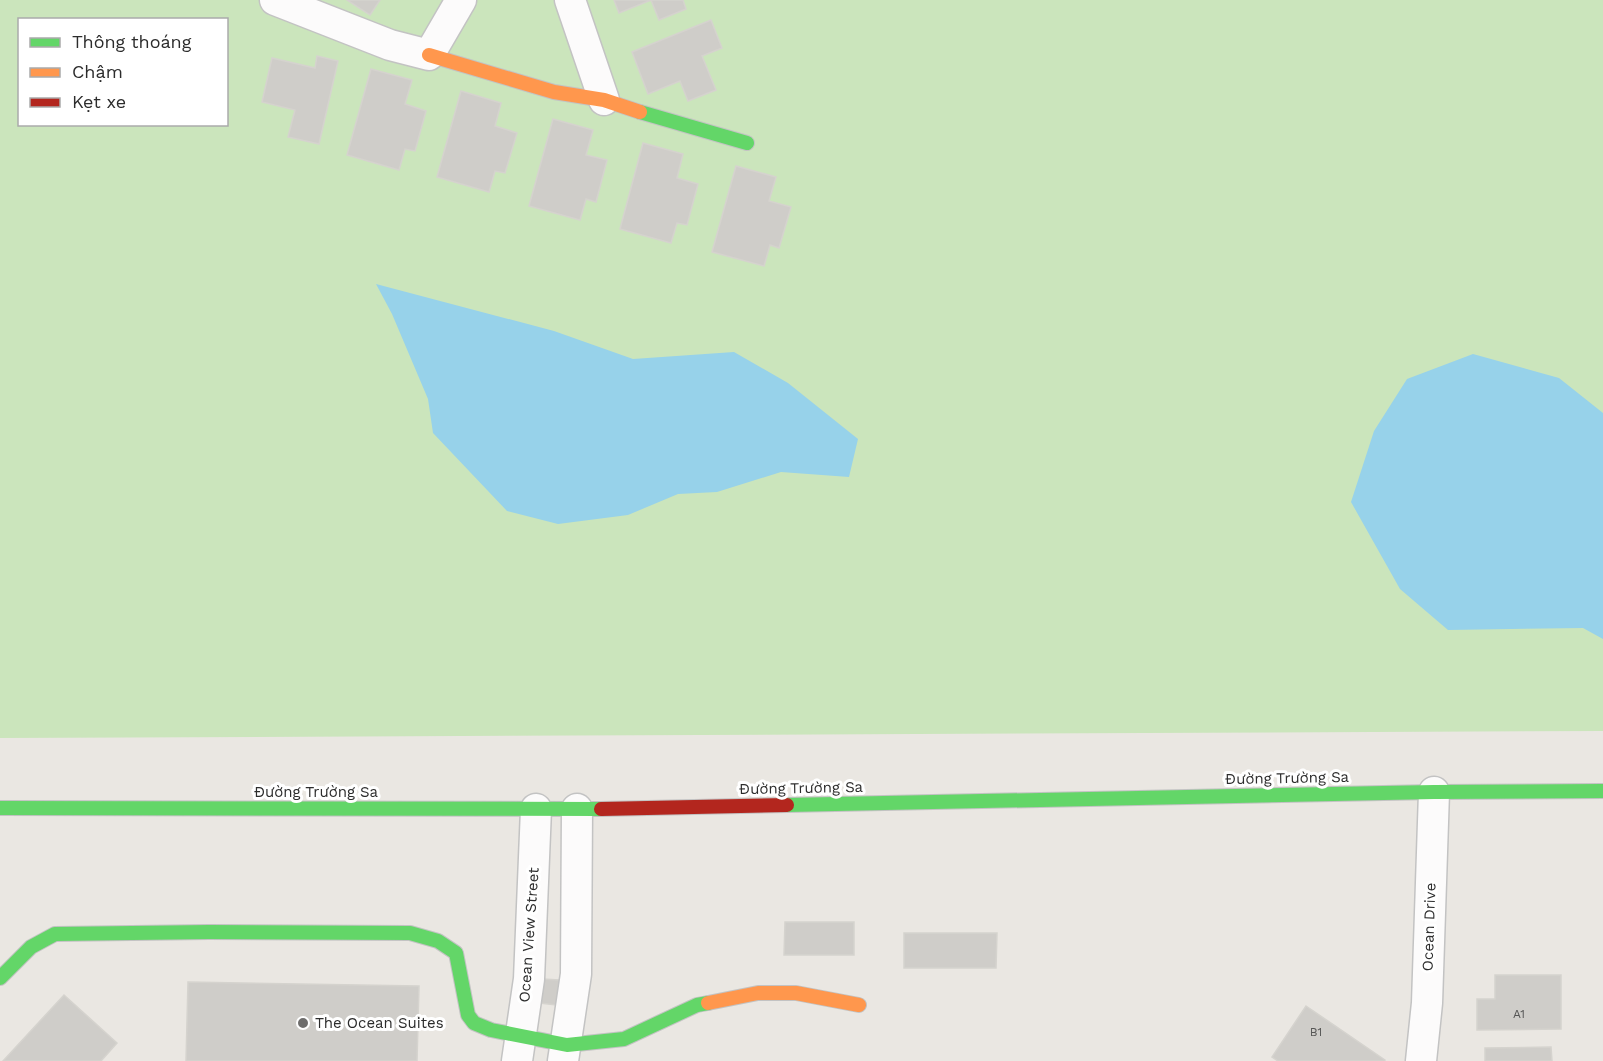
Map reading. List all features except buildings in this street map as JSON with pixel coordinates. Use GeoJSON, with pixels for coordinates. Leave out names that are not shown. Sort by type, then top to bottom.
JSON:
{"type":"FeatureCollection","features":[{"type":"Feature","properties":{"kind":"main road"},"geometry":{"type":"LineString","coordinates":[[429,55],[555,92],[604,100],[677,124],[747,142]]}},
{"type":"Feature","properties":{"kind":"main road","name":"Đường Trường Sa"},"geometry":{"type":"LineString","coordinates":[[0,808],[577,809],[1434,792],[1603,791]]}},
{"type":"Feature","properties":{"kind":"main road"},"geometry":{"type":"LineString","coordinates":[[0,978],[26,950],[40,939],[55,934],[410,933],[438,941],[448,946],[456,954],[468,1015],[474,1023],[490,1030],[519,1049],[565,1053],[624,1040],[697,1005],[758,993],[796,993],[859,1005]]}},
{"type":"Feature","properties":{"kind":"street"},"geometry":{"type":"LineString","coordinates":[[275,0],[390,45],[429,55],[461,0]]}},
{"type":"Feature","properties":{"kind":"street"},"geometry":{"type":"LineString","coordinates":[[570,0],[604,100]]}},
{"type":"Feature","properties":{"kind":"street","name":"Ocean Drive"},"geometry":{"type":"LineString","coordinates":[[1421,1061],[1427,1003],[1434,792]]}},
{"type":"Feature","properties":{"kind":"street","name":"Ocean View Street"},"geometry":{"type":"LineString","coordinates":[[519,1049],[529,979],[536,809]]}},
{"type":"Feature","properties":{"kind":"street"},"geometry":{"type":"LineString","coordinates":[[565,1053],[576,974],[577,809]]}},
{"type":"Feature","properties":{"kind":"green space"},"geometry":{"type":"Polygon","coordinates":[[[0,0],[1603,0],[1603,731],[0,738],[0,0]]]}},
{"type":"Feature","properties":{"kind":"water"},"geometry":{"type":"Polygon","coordinates":[[[376,284],[554,331],[633,359],[734,352],[788,383],[858,439],[849,477],[781,472],[717,492],[678,494],[628,515],[558,524],[507,511],[433,433],[428,399],[392,314],[376,284]]]}},
{"type":"Feature","properties":{"kind":"water"},"geometry":{"type":"Polygon","coordinates":[[[1473,354],[1559,378],[1603,413],[1603,639],[1583,628],[1448,630],[1400,589],[1351,502],[1374,431],[1407,379],[1473,354]]]}},
{"type":"Feature","properties":{"kind":"traffic: fast"},"geometry":{"type":"LineString","coordinates":[[640,112],[747,143]]}},
{"type":"Feature","properties":{"kind":"traffic: fast"},"geometry":{"type":"LineString","coordinates":[[787,805],[1434,792],[1603,791]]}},
{"type":"Feature","properties":{"kind":"traffic: fast"},"geometry":{"type":"LineString","coordinates":[[0,808],[601,809]]}},
{"type":"Feature","properties":{"kind":"traffic: fast"},"geometry":{"type":"LineString","coordinates":[[0,978],[31,947],[55,934],[410,933],[438,941],[456,953],[468,1015],[474,1023],[491,1030],[567,1045],[624,1039],[697,1005],[708,1003]]}},
{"type":"Feature","properties":{"kind":"traffic: slow"},"geometry":{"type":"LineString","coordinates":[[429,55],[554,92],[604,100],[640,112]]}},
{"type":"Feature","properties":{"kind":"traffic: slow"},"geometry":{"type":"LineString","coordinates":[[708,1003],[758,993],[796,993],[859,1005]]}},
{"type":"Feature","properties":{"kind":"traffic: jam"},"geometry":{"type":"LineString","coordinates":[[601,809],[787,805]]}},
{"type":"Feature","properties":{"kind":"place","name":"The Ocean Suites"},"geometry":{"type":"Point","coordinates":[303,1023]}}]}
